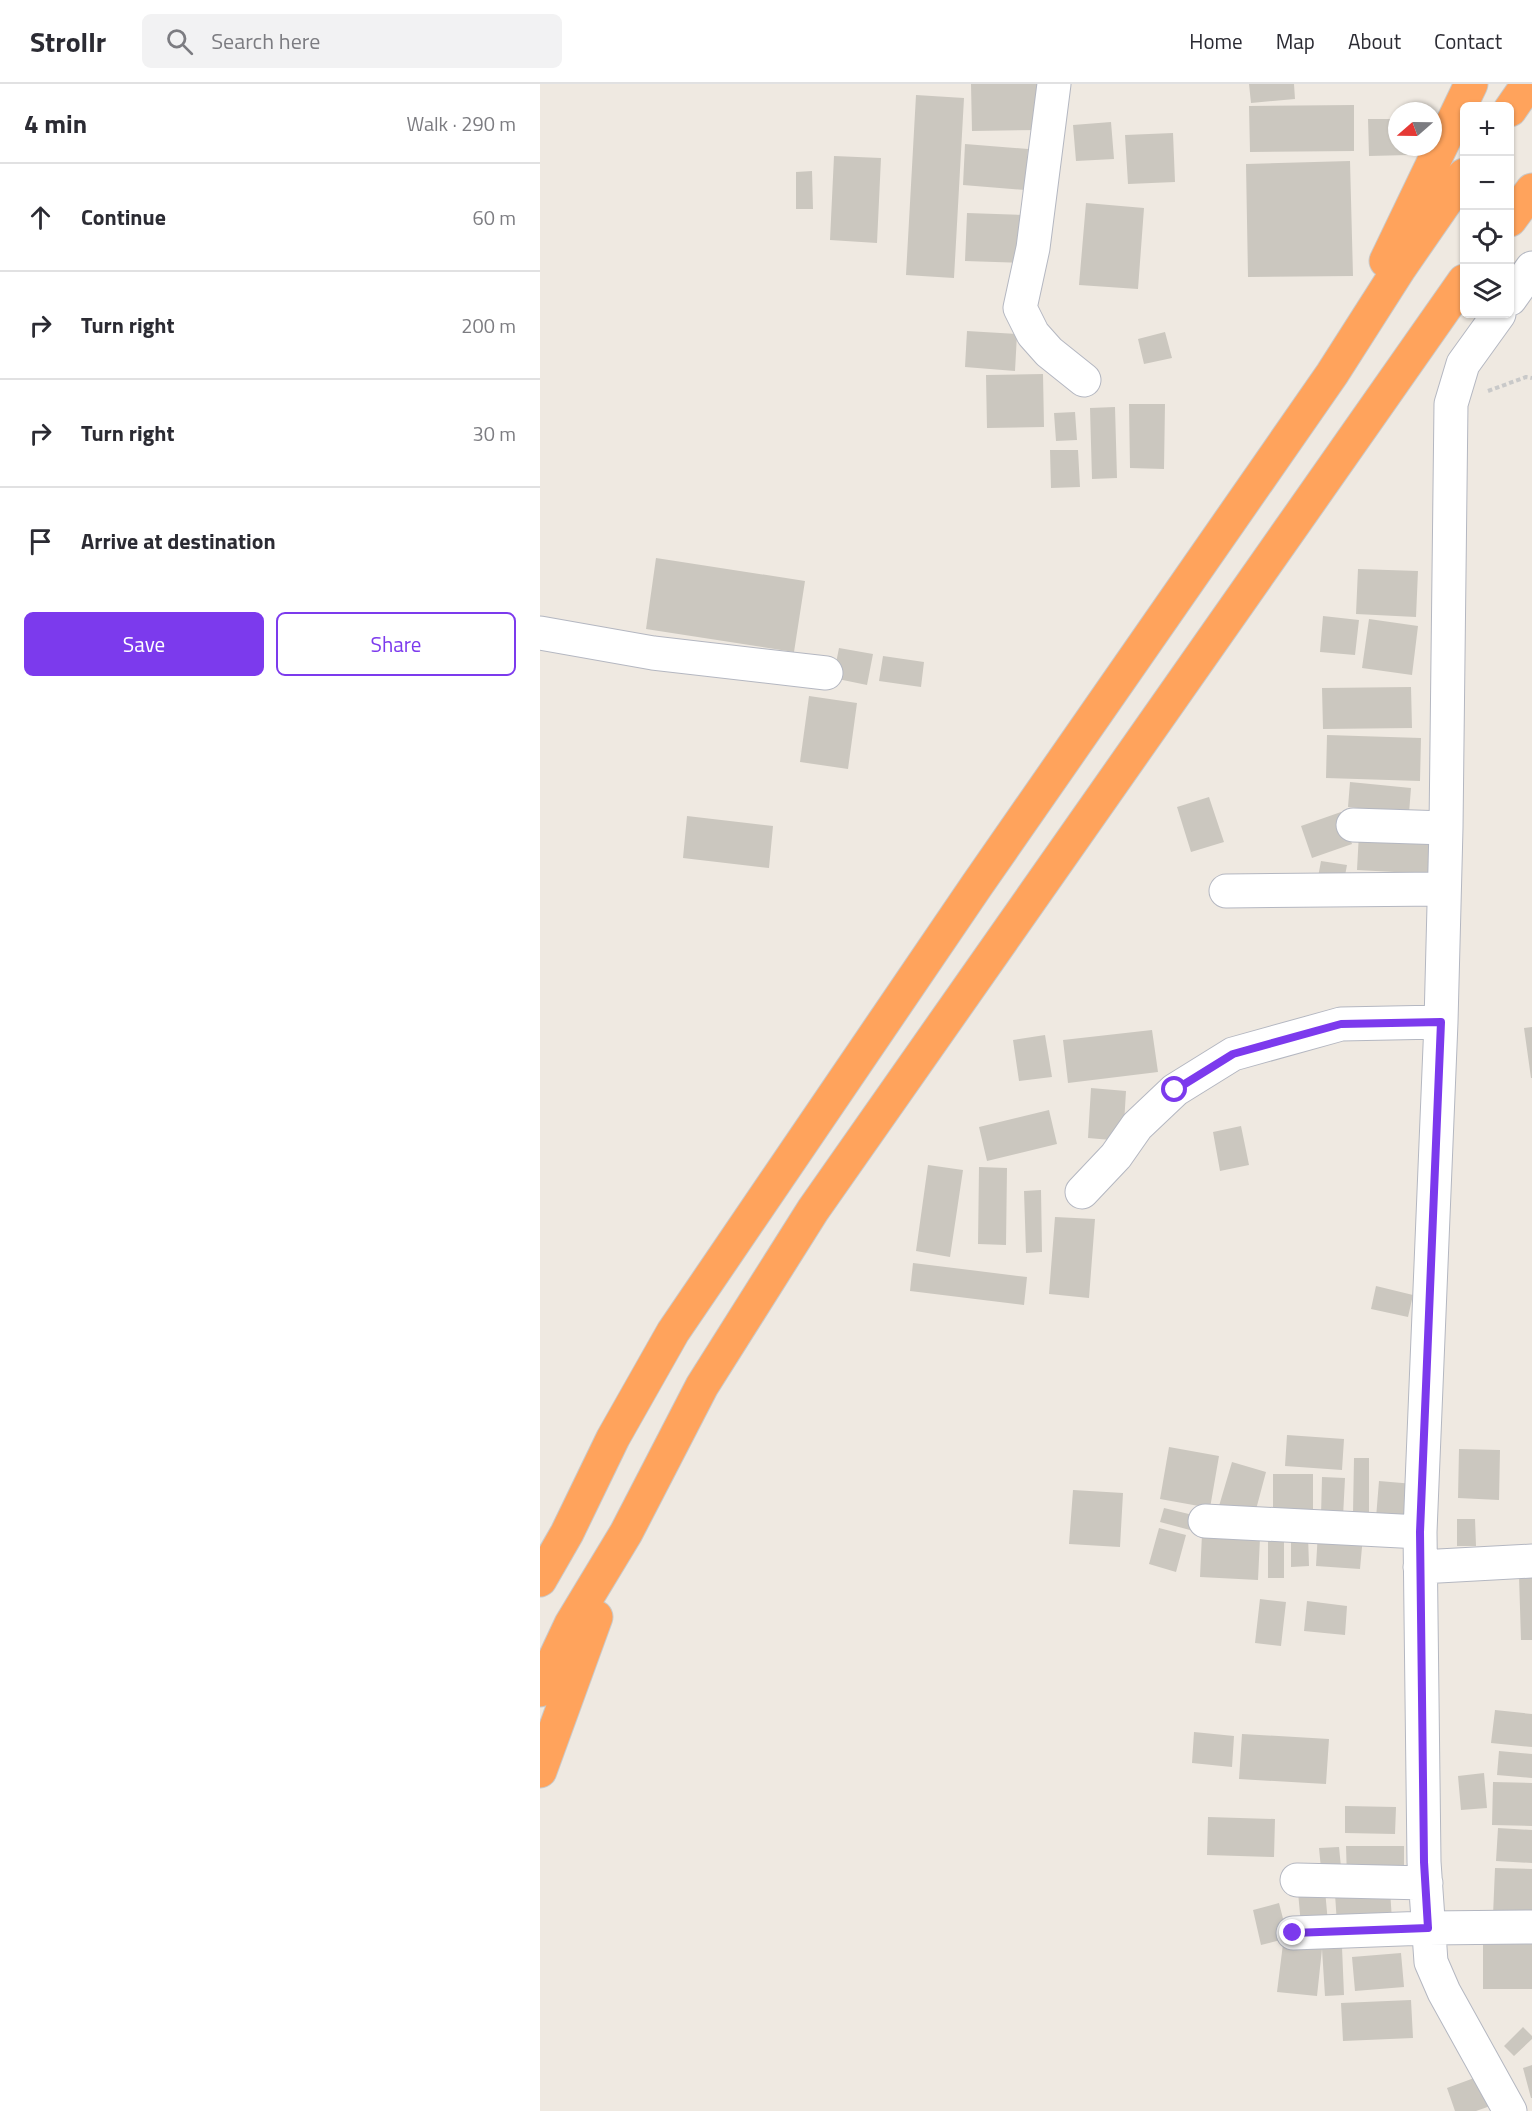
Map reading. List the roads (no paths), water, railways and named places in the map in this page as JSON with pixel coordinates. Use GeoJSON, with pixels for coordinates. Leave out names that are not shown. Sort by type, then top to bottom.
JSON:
{"type":"FeatureCollection","features":[{"type":"Feature","properties":{"kind":"highway"},"geometry":{"type":"LineString","coordinates":[[1332,374],[1471,84]]}},
{"type":"Feature","properties":{"kind":"highway"},"geometry":{"type":"LineString","coordinates":[[1514,103],[1528,84]]}},
{"type":"Feature","properties":{"kind":"highway"},"geometry":{"type":"LineString","coordinates":[[540,1580],[567,1533],[613,1438],[673,1332],[977,885],[1332,374],[1399,269],[1460,181]]}},
{"type":"Feature","properties":{"kind":"highway"},"geometry":{"type":"LineString","coordinates":[[1514,213],[1532,190]]}},
{"type":"Feature","properties":{"kind":"highway"},"geometry":{"type":"LineString","coordinates":[[540,1690],[571,1624],[626,1533],[702,1386],[813,1210],[1460,287]]}},
{"type":"Feature","properties":{"kind":"highway"},"geometry":{"type":"LineString","coordinates":[[540,1771],[626,1533]]}},
{"type":"Feature","properties":{"kind":"street"},"geometry":{"type":"LineString","coordinates":[[1054,84],[1033,248],[1020,308],[1033,334],[1049,352],[1084,380]]}},
{"type":"Feature","properties":{"kind":"street"},"geometry":{"type":"LineString","coordinates":[[1514,292],[1532,268]]}},
{"type":"Feature","properties":{"kind":"street"},"geometry":{"type":"LineString","coordinates":[[1496,318],[1463,364],[1451,404],[1446,828],[1441,1022],[1420,1567],[1426,1883],[1431,1962],[1510,2111]]}},
{"type":"Feature","properties":{"kind":"street"},"geometry":{"type":"LineString","coordinates":[[540,633],[652,653],[826,673]]}},
{"type":"Feature","properties":{"kind":"street"},"geometry":{"type":"LineString","coordinates":[[1353,825],[1446,828]]}},
{"type":"Feature","properties":{"kind":"street"},"geometry":{"type":"LineString","coordinates":[[1226,891],[1444,889]]}},
{"type":"Feature","properties":{"kind":"street"},"geometry":{"type":"LineString","coordinates":[[1082,1192],[1116,1156],[1137,1126],[1175,1090],[1233,1054],[1341,1024],[1441,1022]]}},
{"type":"Feature","properties":{"kind":"street"},"geometry":{"type":"LineString","coordinates":[[1205,1521],[1420,1532]]}},
{"type":"Feature","properties":{"kind":"street"},"geometry":{"type":"LineString","coordinates":[[1420,1567],[1532,1561]]}},
{"type":"Feature","properties":{"kind":"street"},"geometry":{"type":"LineString","coordinates":[[1297,1880],[1426,1883]]}},
{"type":"Feature","properties":{"kind":"street"},"geometry":{"type":"LineString","coordinates":[[1293,1933],[1532,1927]]}}]}
